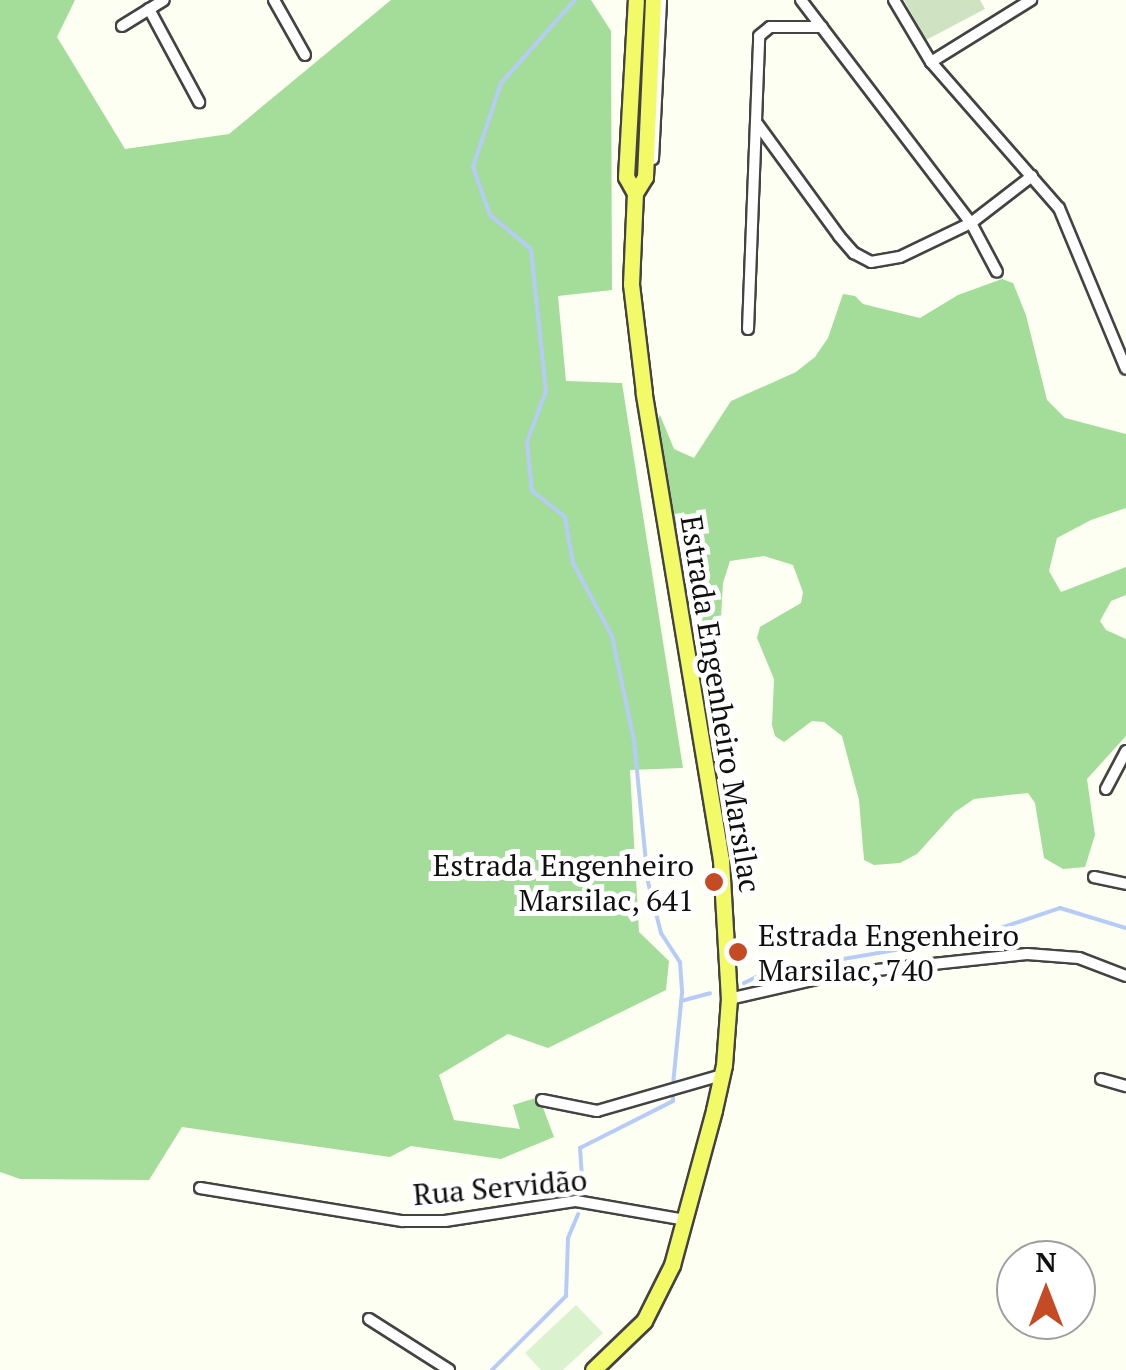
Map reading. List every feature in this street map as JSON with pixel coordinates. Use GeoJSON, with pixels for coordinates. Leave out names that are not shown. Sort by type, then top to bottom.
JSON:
{"type":"FeatureCollection","features":[{"type":"Feature","properties":{"kind":"main road","name":"Estrada Engenheiro Marsilac"},"geometry":{"type":"LineString","coordinates":[[635,200],[626,176],[636,0]]}},
{"type":"Feature","properties":{"kind":"main road","name":"Estrada Engenheiro Marsilac"},"geometry":{"type":"LineString","coordinates":[[593,1370],[644,1321],[659,1298],[686,1220],[722,1074],[729,999],[720,860],[636,338],[632,284],[635,200],[645,176],[657,0]]}},
{"type":"Feature","properties":{"kind":"street"},"geometry":{"type":"LineString","coordinates":[[122,26],[164,0]]}},
{"type":"Feature","properties":{"kind":"street"},"geometry":{"type":"LineString","coordinates":[[274,0],[305,54]]}},
{"type":"Feature","properties":{"kind":"street"},"geometry":{"type":"LineString","coordinates":[[801,0],[971,222],[997,272]]}},
{"type":"Feature","properties":{"kind":"street"},"geometry":{"type":"LineString","coordinates":[[894,0],[931,62],[1052,196],[1069,226],[1126,369]]}},
{"type":"Feature","properties":{"kind":"street"},"geometry":{"type":"LineString","coordinates":[[931,62],[1031,0]]}},
{"type":"Feature","properties":{"kind":"street"},"geometry":{"type":"LineString","coordinates":[[149,9],[200,102]]}},
{"type":"Feature","properties":{"kind":"street"},"geometry":{"type":"LineString","coordinates":[[748,329],[758,45],[763,30],[780,26],[822,27]]}},
{"type":"Feature","properties":{"kind":"street"},"geometry":{"type":"LineString","coordinates":[[756,122],[839,236],[862,258],[882,262],[971,222],[1032,176]]}},
{"type":"Feature","properties":{"kind":"street"},"geometry":{"type":"LineString","coordinates":[[1106,789],[1126,751]]}},
{"type":"Feature","properties":{"kind":"street"},"geometry":{"type":"LineString","coordinates":[[1094,877],[1126,884]]}},
{"type":"Feature","properties":{"kind":"street"},"geometry":{"type":"LineString","coordinates":[[729,999],[838,974],[1027,954],[1079,958],[1126,976]]}},
{"type":"Feature","properties":{"kind":"street"},"geometry":{"type":"LineString","coordinates":[[542,1100],[597,1111],[722,1074]]}},
{"type":"Feature","properties":{"kind":"street"},"geometry":{"type":"LineString","coordinates":[[1101,1078],[1126,1086]]}},
{"type":"Feature","properties":{"kind":"street","name":"Rua Servidão"},"geometry":{"type":"LineString","coordinates":[[200,1188],[402,1221],[445,1220],[576,1201],[686,1220]]}},
{"type":"Feature","properties":{"kind":"street"},"geometry":{"type":"LineString","coordinates":[[368,1319],[448,1370]]}},
{"type":"Feature","properties":{"kind":"green space"},"geometry":{"type":"Polygon","coordinates":[[[0,0],[75,0],[57,37],[125,149],[229,134],[391,0],[591,0],[611,31],[612,290],[558,296],[566,381],[622,383],[683,768],[630,770],[639,932],[669,961],[666,990],[548,1048],[508,1034],[439,1075],[454,1120],[520,1129],[513,1105],[539,1097],[554,1137],[501,1159],[411,1146],[390,1157],[182,1127],[149,1180],[20,1179],[0,1172],[0,0]]]}},
{"type":"Feature","properties":{"kind":"green space"},"geometry":{"type":"Polygon","coordinates":[[[904,0],[980,0],[985,9],[926,40],[904,0]]]}},
{"type":"Feature","properties":{"kind":"green space"},"geometry":{"type":"Polygon","coordinates":[[[1002,279],[1013,283],[1026,315],[1047,400],[1065,418],[1126,434],[1126,508],[1057,538],[1049,571],[1061,592],[1126,567],[1126,595],[1111,601],[1100,621],[1106,630],[1126,639],[1126,736],[1087,779],[1095,835],[1085,867],[1063,869],[1044,858],[1035,803],[1028,793],[974,799],[955,812],[917,854],[900,863],[874,865],[864,860],[859,800],[842,736],[824,722],[812,721],[784,742],[775,736],[772,725],[774,679],[757,638],[760,627],[801,603],[803,592],[793,565],[764,556],[730,561],[723,583],[719,652],[712,661],[701,665],[680,530],[672,522],[666,502],[667,479],[656,471],[654,425],[660,415],[674,449],[694,458],[731,401],[796,372],[815,357],[828,338],[843,294],[855,296],[863,304],[920,318],[958,295],[1002,279]]]}},
{"type":"Feature","properties":{"kind":"green space"},"geometry":{"type":"Polygon","coordinates":[[[576,1305],[603,1333],[563,1370],[541,1370],[525,1353],[576,1305]]]}},
{"type":"Feature","properties":{"kind":"waterway"},"geometry":{"type":"LineString","coordinates":[[575,0],[501,83],[473,167],[490,215],[531,249],[546,391],[527,442],[532,491],[565,517],[573,563],[612,636],[634,740],[648,882],[661,933],[680,962],[682,993],[673,1084]]}},
{"type":"Feature","properties":{"kind":"waterway"},"geometry":{"type":"LineString","coordinates":[[744,983],[767,972],[977,936],[1060,908],[1126,928]]}},
{"type":"Feature","properties":{"kind":"waterway"},"geometry":{"type":"LineString","coordinates":[[681,1001],[710,993]]}},
{"type":"Feature","properties":{"kind":"waterway"},"geometry":{"type":"LineString","coordinates":[[583,1192],[580,1148],[673,1101],[673,1094]]}},
{"type":"Feature","properties":{"kind":"waterway"},"geometry":{"type":"LineString","coordinates":[[492,1370],[566,1296],[568,1238],[578,1214]]}},
{"type":"Feature","properties":{"kind":"place","name":"Estrada Engenheiro Marsilac, 641"},"geometry":{"type":"Point","coordinates":[714,882]}},
{"type":"Feature","properties":{"kind":"place","name":"Estrada Engenheiro Marsilac, 740"},"geometry":{"type":"Point","coordinates":[738,952]}}]}
